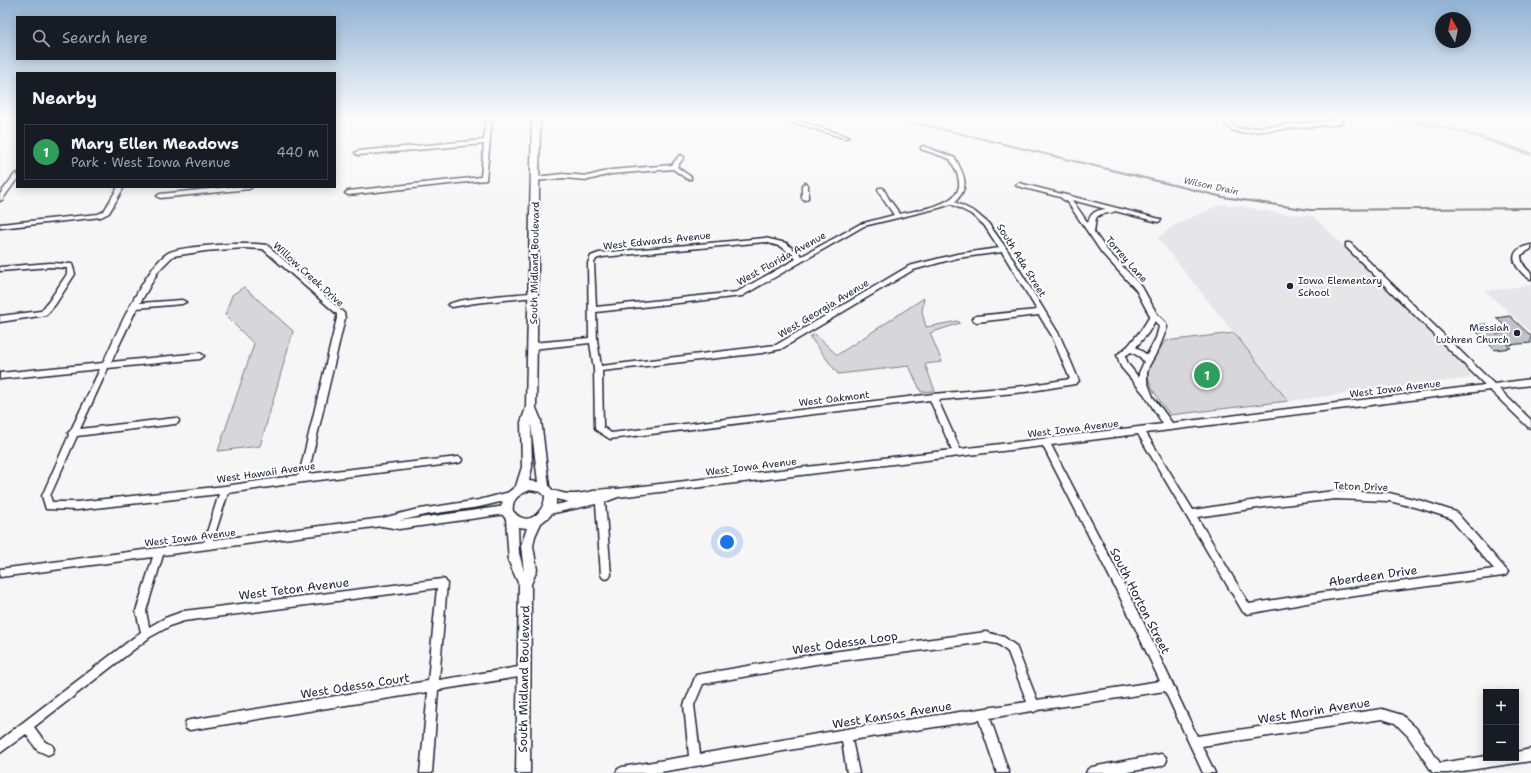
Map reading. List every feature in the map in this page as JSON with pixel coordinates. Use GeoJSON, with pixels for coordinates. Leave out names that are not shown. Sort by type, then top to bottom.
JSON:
{"type":"FeatureCollection","features":[{"type":"Feature","properties":{"kind":"main road","name":"South Midland Boulevard"},"geometry":{"type":"LineString","coordinates":[[521,488],[527,467],[526,422],[531,408],[535,154]]}},
{"type":"Feature","properties":{"kind":"main road","name":"South Midland Boulevard"},"geometry":{"type":"LineString","coordinates":[[531,408],[536,420],[547,491]]}},
{"type":"Feature","properties":{"kind":"main road"},"geometry":{"type":"LineString","coordinates":[[537,486],[547,491],[551,504],[549,510],[537,520],[521,523],[509,514],[507,501],[510,496],[521,488],[537,486]]}},
{"type":"Feature","properties":{"kind":"main road","name":"South Midland Boulevard"},"geometry":{"type":"LineString","coordinates":[[509,514],[517,575],[524,584]]}},
{"type":"Feature","properties":{"kind":"main road","name":"South Midland Boulevard"},"geometry":{"type":"LineString","coordinates":[[523,773],[525,671],[524,584],[531,570],[527,546],[529,536],[537,520]]}},
{"type":"Feature","properties":{"kind":"street"},"geometry":{"type":"LineString","coordinates":[[348,193],[484,179],[486,154]]}},
{"type":"Feature","properties":{"kind":"street"},"geometry":{"type":"LineString","coordinates":[[941,154],[952,158],[960,173],[962,186],[958,195],[950,202]]}},
{"type":"Feature","properties":{"kind":"street"},"geometry":{"type":"LineString","coordinates":[[674,167],[681,156]]}},
{"type":"Feature","properties":{"kind":"street"},"geometry":{"type":"LineString","coordinates":[[535,179],[562,176],[588,178],[611,172],[674,167],[689,178]]}},
{"type":"Feature","properties":{"kind":"street"},"geometry":{"type":"LineString","coordinates":[[0,199],[14,184]]}},
{"type":"Feature","properties":{"kind":"street"},"geometry":{"type":"LineString","coordinates":[[805,185],[805,198]]}},
{"type":"Feature","properties":{"kind":"street"},"geometry":{"type":"LineString","coordinates":[[1019,185],[1158,220]]}},
{"type":"Feature","properties":{"kind":"street"},"geometry":{"type":"LineString","coordinates":[[0,226],[99,216],[107,212],[120,188]]}},
{"type":"Feature","properties":{"kind":"street"},"geometry":{"type":"LineString","coordinates":[[160,196],[239,188]]}},
{"type":"Feature","properties":{"kind":"street"},"geometry":{"type":"LineString","coordinates":[[881,189],[898,216]]}},
{"type":"Feature","properties":{"kind":"street","name":"Torrey Lane"},"geometry":{"type":"LineString","coordinates":[[1061,195],[1070,202],[1104,251],[1139,289],[1154,316],[1163,327],[1158,344],[1144,367],[1143,375],[1146,392],[1170,427]]}},
{"type":"Feature","properties":{"kind":"street","name":"West Florida Avenue"},"geometry":{"type":"LineString","coordinates":[[592,310],[739,294],[862,225],[937,207],[950,202]]}},
{"type":"Feature","properties":{"kind":"street","name":"South Ada Street"},"geometry":{"type":"LineString","coordinates":[[950,202],[973,213],[986,224],[1004,250],[1056,336],[1070,369]]}},
{"type":"Feature","properties":{"kind":"street"},"geometry":{"type":"LineString","coordinates":[[1091,232],[1091,219],[1098,212],[1125,212]]}},
{"type":"Feature","properties":{"kind":"street","name":"West Edwards Avenue"},"geometry":{"type":"LineString","coordinates":[[598,414],[598,369],[592,340],[590,263],[594,258],[601,255],[765,240],[784,245],[801,259]]}},
{"type":"Feature","properties":{"kind":"street"},"geometry":{"type":"LineString","coordinates":[[1348,245],[1531,425]]}},
{"type":"Feature","properties":{"kind":"street","name":"Willow Creek Drive"},"geometry":{"type":"LineString","coordinates":[[135,306],[162,260],[171,254],[196,250],[257,246],[264,248],[340,314],[341,318],[303,478]]}},
{"type":"Feature","properties":{"kind":"street"},"geometry":{"type":"LineString","coordinates":[[1531,247],[1526,248],[1518,254],[1517,260],[1520,266],[1531,277]]}},
{"type":"Feature","properties":{"kind":"street","name":"West Georgia Avenue"},"geometry":{"type":"LineString","coordinates":[[598,369],[762,350],[778,346],[911,268],[933,261],[957,256],[1004,250]]}},
{"type":"Feature","properties":{"kind":"street"},"geometry":{"type":"LineString","coordinates":[[0,270],[50,265],[70,266],[71,274],[52,303],[42,313],[0,319]]}},
{"type":"Feature","properties":{"kind":"street"},"geometry":{"type":"LineString","coordinates":[[452,305],[532,295]]}},
{"type":"Feature","properties":{"kind":"street"},"geometry":{"type":"LineString","coordinates":[[72,433],[135,306],[182,302]]}},
{"type":"Feature","properties":{"kind":"street"},"geometry":{"type":"LineString","coordinates":[[976,319],[1042,312]]}},
{"type":"Feature","properties":{"kind":"street"},"geometry":{"type":"LineString","coordinates":[[1146,392],[1131,375],[1120,358],[1121,355],[1131,348],[1145,331],[1154,316]]}},
{"type":"Feature","properties":{"kind":"street"},"geometry":{"type":"LineString","coordinates":[[532,346],[592,340]]}},
{"type":"Feature","properties":{"kind":"street"},"geometry":{"type":"LineString","coordinates":[[1131,348],[1143,355],[1148,362]]}},
{"type":"Feature","properties":{"kind":"street"},"geometry":{"type":"LineString","coordinates":[[0,376],[200,356]]}},
{"type":"Feature","properties":{"kind":"street","name":"West Oakmont"},"geometry":{"type":"LineString","coordinates":[[598,414],[599,428],[610,436],[932,397],[1025,389],[1075,381],[1070,369]]}},
{"type":"Feature","properties":{"kind":"street","name":"West Iowa Avenue"},"geometry":{"type":"LineString","coordinates":[[547,491],[563,498],[577,498],[608,491],[618,492],[957,453],[1531,382]]}},
{"type":"Feature","properties":{"kind":"street"},"geometry":{"type":"LineString","coordinates":[[932,397],[957,453]]}},
{"type":"Feature","properties":{"kind":"street"},"geometry":{"type":"LineString","coordinates":[[72,433],[175,421]]}},
{"type":"Feature","properties":{"kind":"street"},"geometry":{"type":"LineString","coordinates":[[1140,430],[1191,514]]}},
{"type":"Feature","properties":{"kind":"street","name":"West Hawaii Avenue"},"geometry":{"type":"LineString","coordinates":[[72,433],[46,496],[49,506],[77,506],[225,490],[303,478],[458,460]]}},
{"type":"Feature","properties":{"kind":"street","name":"South Horton Street"},"geometry":{"type":"LineString","coordinates":[[1045,442],[1134,614],[1209,773]]}},
{"type":"Feature","properties":{"kind":"street"},"geometry":{"type":"LineString","coordinates":[[208,546],[225,490]]}},
{"type":"Feature","properties":{"kind":"street","name":"West Iowa Avenue"},"geometry":{"type":"LineString","coordinates":[[549,510],[609,497],[618,492]]}},
{"type":"Feature","properties":{"kind":"street","name":"Teton Drive"},"geometry":{"type":"LineString","coordinates":[[1191,514],[1264,503],[1335,495],[1389,497],[1422,504],[1453,515],[1503,572]]}},
{"type":"Feature","properties":{"kind":"street","name":"West Iowa Avenue"},"geometry":{"type":"LineString","coordinates":[[0,573],[383,522],[401,516],[493,502],[510,496]]}},
{"type":"Feature","properties":{"kind":"street"},"geometry":{"type":"LineString","coordinates":[[600,499],[606,575]]}},
{"type":"Feature","properties":{"kind":"street","name":"West Iowa Avenue"},"geometry":{"type":"LineString","coordinates":[[383,522],[399,525],[509,514]]}},
{"type":"Feature","properties":{"kind":"street","name":"Aberdeen Drive"},"geometry":{"type":"LineString","coordinates":[[1191,514],[1247,609],[1341,594],[1503,572]]}},
{"type":"Feature","properties":{"kind":"street"},"geometry":{"type":"LineString","coordinates":[[146,634],[141,611],[159,552]]}},
{"type":"Feature","properties":{"kind":"street","name":"West Teton Avenue"},"geometry":{"type":"LineString","coordinates":[[0,747],[146,634],[169,621],[184,616],[442,583],[426,773]]}},
{"type":"Feature","properties":{"kind":"street","name":"West Odessa Loop"},"geometry":{"type":"LineString","coordinates":[[695,760],[688,705],[700,679],[816,659],[986,637],[1000,640],[1012,649],[1034,707]]}},
{"type":"Feature","properties":{"kind":"street","name":"West Odessa Court"},"geometry":{"type":"LineString","coordinates":[[190,725],[525,671]]}},
{"type":"Feature","properties":{"kind":"street","name":"West Kansas Avenue"},"geometry":{"type":"LineString","coordinates":[[622,773],[846,735],[1034,707],[1167,685]]}},
{"type":"Feature","properties":{"kind":"street"},"geometry":{"type":"LineString","coordinates":[[983,714],[1003,773]]}},
{"type":"Feature","properties":{"kind":"street","name":"West Morin Avenue"},"geometry":{"type":"LineString","coordinates":[[1195,742],[1382,714],[1398,719],[1412,732],[1438,771]]}},
{"type":"Feature","properties":{"kind":"street"},"geometry":{"type":"LineString","coordinates":[[27,726],[41,746],[48,750]]}},
{"type":"Feature","properties":{"kind":"street"},"geometry":{"type":"LineString","coordinates":[[846,735],[853,773]]}},
{"type":"Feature","properties":{"kind":"street"},"geometry":{"type":"LineString","coordinates":[[1519,758],[1531,756]]}},
{"type":"Feature","properties":{"kind":"street"},"geometry":{"type":"LineString","coordinates":[[1092,773],[1161,760]]}},
{"type":"Feature","properties":{"kind":"street"},"geometry":{"type":"LineString","coordinates":[[1438,771],[1495,761]]}},
{"type":"Feature","properties":{"kind":"shaded area","name":"Iowa Elementary School"},"geometry":{"type":"Polygon","coordinates":[[[1221,204],[1241,206],[1270,212],[1313,216],[1470,370],[1471,378],[1288,401],[1158,238],[1173,226],[1221,204]]]}},
{"type":"Feature","properties":{"kind":"shaded area"},"geometry":{"type":"Polygon","coordinates":[[[1531,285],[1531,332],[1485,291],[1531,285]]]}},
{"type":"Feature","properties":{"kind":"shaded area"},"geometry":{"type":"Polygon","coordinates":[[[244,287],[293,331],[260,446],[218,451],[254,344],[225,315],[232,295],[244,287]]]}},
{"type":"Feature","properties":{"kind":"shaded area"},"geometry":{"type":"Polygon","coordinates":[[[924,298],[922,312],[926,327],[958,321],[960,323],[930,333],[942,362],[925,364],[935,391],[921,392],[909,366],[838,374],[810,337],[815,334],[837,355],[924,298]]]}},
{"type":"Feature","properties":{"kind":"shaded area"},"geometry":{"type":"Polygon","coordinates":[[[1234,333],[1288,401],[1170,415],[1152,388],[1148,376],[1151,363],[1165,341],[1234,333]]]}},
{"type":"Feature","properties":{"kind":"building","name":"Messiah Luthren Church"},"geometry":{"type":"Polygon","coordinates":[[[1510,316],[1531,336],[1531,343],[1507,345],[1511,348],[1495,350],[1471,326],[1486,324],[1497,334],[1512,332],[1496,318],[1510,316]]]}},
{"type":"Feature","properties":{"kind":"waterway","name":"Wilson Drain"},"geometry":{"type":"LineString","coordinates":[[1045,154],[1223,197],[1310,210],[1531,208]]}},
{"type":"Feature","properties":{"kind":"place","name":"Iowa Elementary School"},"geometry":{"type":"Point","coordinates":[1290,286]}},
{"type":"Feature","properties":{"kind":"place","name":"Messiah Luthren Church"},"geometry":{"type":"Point","coordinates":[1517,333]}},
{"type":"Feature","properties":{"kind":"place","name":"Mary Ellen Meadows"},"geometry":{"type":"Point","coordinates":[1207,375]}}]}
